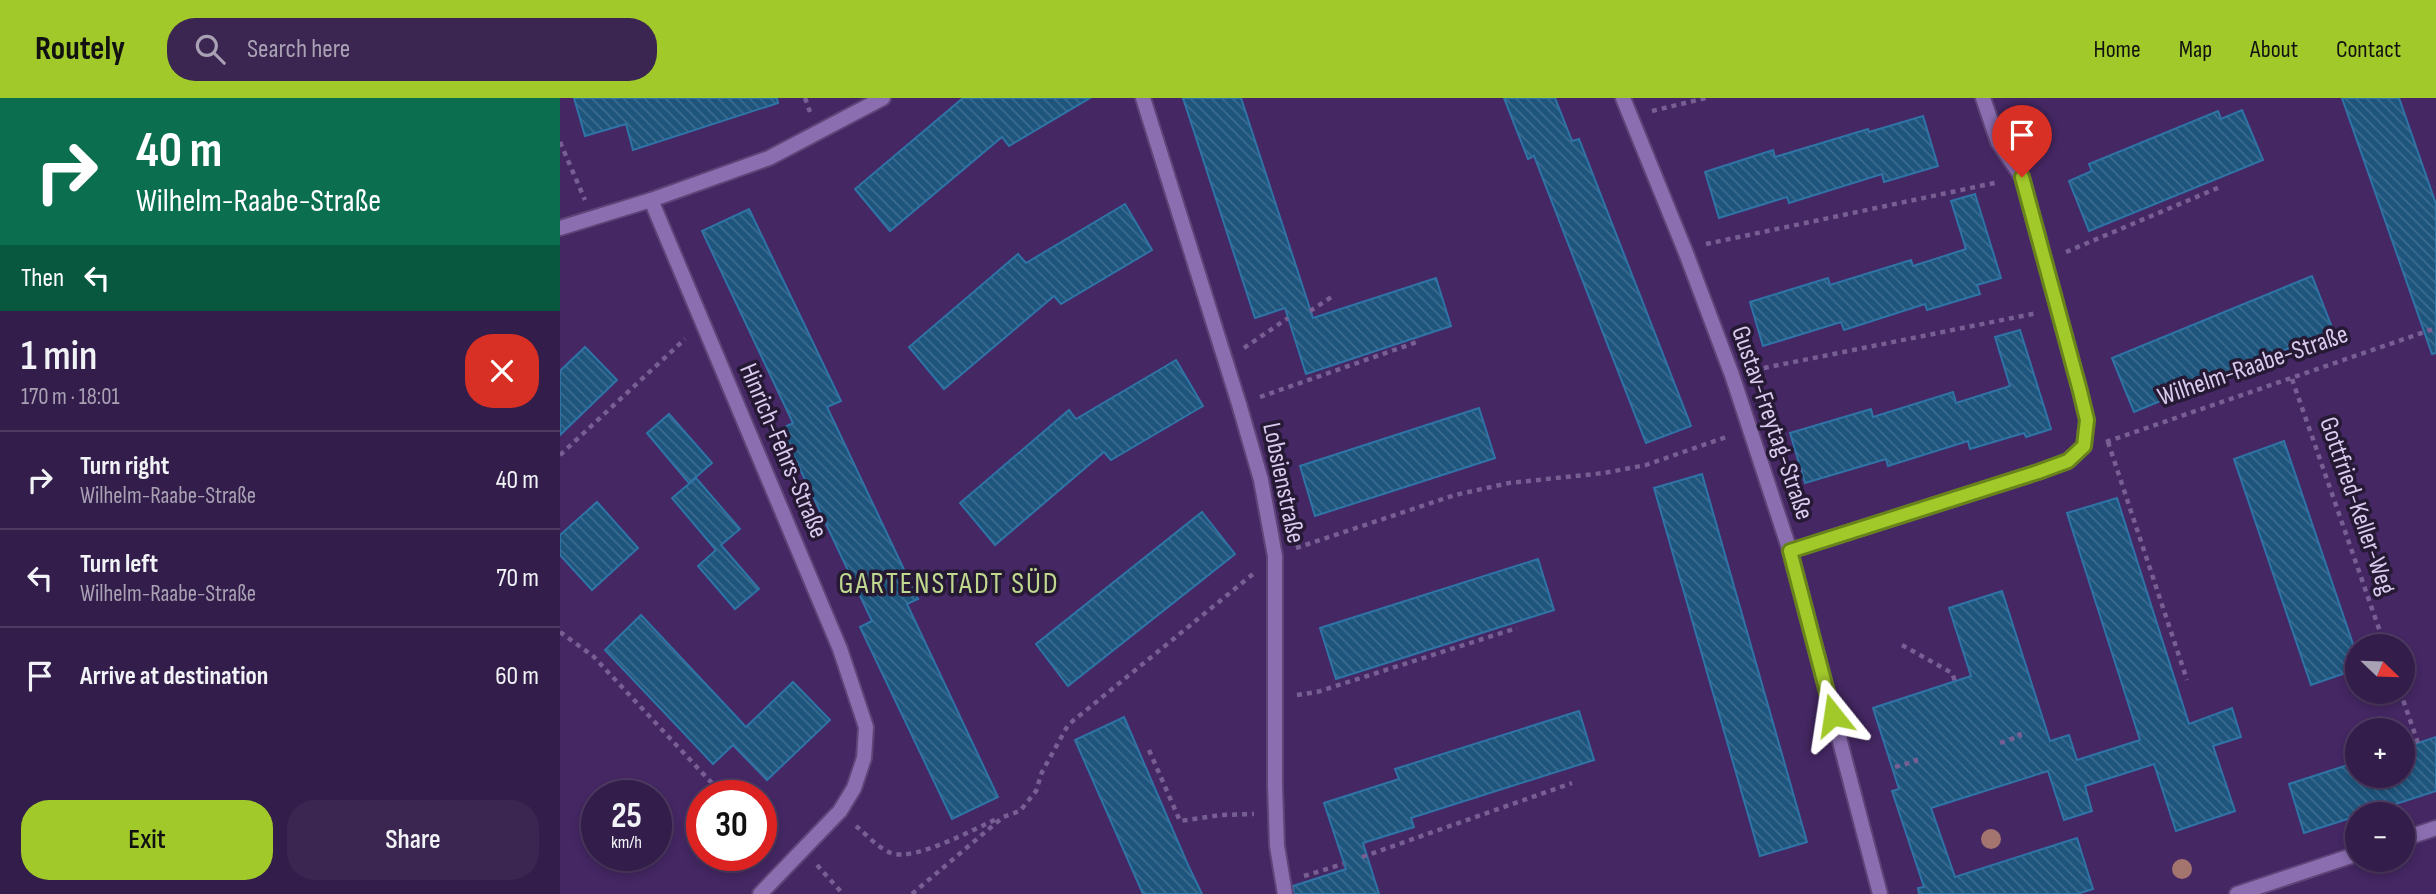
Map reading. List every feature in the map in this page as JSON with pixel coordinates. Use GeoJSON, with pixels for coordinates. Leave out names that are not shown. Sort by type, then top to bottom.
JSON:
{"type":"FeatureCollection","features":[{"type":"Feature","properties":{"kind":"street"},"geometry":{"type":"LineString","coordinates":[[560,228],[651,200],[769,158],[883,98]]}},
{"type":"Feature","properties":{"kind":"street","name":"Lobsienstraße"},"geometry":{"type":"LineString","coordinates":[[1143,98],[1261,480],[1275,556],[1276,814],[1284,888]]}},
{"type":"Feature","properties":{"kind":"street","name":"Gustav-Freytag-Straße"},"geometry":{"type":"LineString","coordinates":[[1623,98],[1732,375],[1790,551],[1880,894]]}},
{"type":"Feature","properties":{"kind":"street"},"geometry":{"type":"LineString","coordinates":[[1790,551],[2038,472],[2068,461],[2084,446],[2087,420],[2022,177],[1998,142],[1983,98]]}},
{"type":"Feature","properties":{"kind":"street","name":"Hinrich-Fehrs-Straße"},"geometry":{"type":"LineString","coordinates":[[651,200],[840,649],[866,727],[864,758],[854,788],[840,811],[760,894]]}},
{"type":"Feature","properties":{"kind":"street"},"geometry":{"type":"LineString","coordinates":[[2415,835],[2436,828]]}},
{"type":"Feature","properties":{"kind":"street"},"geometry":{"type":"LineString","coordinates":[[2237,894],[2345,859]]}},
{"type":"Feature","properties":{"kind":"path"},"geometry":{"type":"LineString","coordinates":[[1632,118],[1706,98]]}},
{"type":"Feature","properties":{"kind":"path"},"geometry":{"type":"LineString","coordinates":[[560,142],[593,218]]}},
{"type":"Feature","properties":{"kind":"path"},"geometry":{"type":"LineString","coordinates":[[1686,253],[1714,241],[2022,177]]}},
{"type":"Feature","properties":{"kind":"path"},"geometry":{"type":"LineString","coordinates":[[2045,261],[2220,187]]}},
{"type":"Feature","properties":{"kind":"path"},"geometry":{"type":"LineString","coordinates":[[1310,311],[1333,296]]}},
{"type":"Feature","properties":{"kind":"path"},"geometry":{"type":"LineString","coordinates":[[1732,375],[2013,316],[2059,309]]}},
{"type":"Feature","properties":{"kind":"path"},"geometry":{"type":"LineString","coordinates":[[1226,360],[1288,318]]}},
{"type":"Feature","properties":{"kind":"path"},"geometry":{"type":"LineString","coordinates":[[560,455],[686,338],[705,328]]}},
{"type":"Feature","properties":{"kind":"path","name":"Wilhelm-Raabe-Straße"},"geometry":{"type":"LineString","coordinates":[[2084,446],[2108,442],[2436,328]]}},
{"type":"Feature","properties":{"kind":"path"},"geometry":{"type":"LineString","coordinates":[[1239,404],[1417,342]]}},
{"type":"Feature","properties":{"kind":"path","name":"Gottfried-Keller-Weg"},"geometry":{"type":"LineString","coordinates":[[2292,379],[2381,634]]}},
{"type":"Feature","properties":{"kind":"path"},"geometry":{"type":"LineString","coordinates":[[840,811],[891,853],[905,855],[1020,811],[1036,791],[1042,772],[1068,725],[1275,556],[1455,495],[1509,483],[1604,473],[1646,465],[1749,428]]}},
{"type":"Feature","properties":{"kind":"path"},"geometry":{"type":"LineString","coordinates":[[2108,442],[2188,680]]}},
{"type":"Feature","properties":{"kind":"path"},"geometry":{"type":"LineString","coordinates":[[1275,699],[1317,692],[1517,628]]}},
{"type":"Feature","properties":{"kind":"path"},"geometry":{"type":"LineString","coordinates":[[560,632],[593,656],[709,780]]}},
{"type":"Feature","properties":{"kind":"path"},"geometry":{"type":"LineString","coordinates":[[1902,645],[1952,673],[1955,681]]}},
{"type":"Feature","properties":{"kind":"path"},"geometry":{"type":"LineString","coordinates":[[2404,704],[2418,743]]}},
{"type":"Feature","properties":{"kind":"path"},"geometry":{"type":"LineString","coordinates":[[2000,743],[2020,736],[2018,730]]}},
{"type":"Feature","properties":{"kind":"path"},"geometry":{"type":"LineString","coordinates":[[1149,750],[1180,821],[1221,815],[1276,814]]}},
{"type":"Feature","properties":{"kind":"path"},"geometry":{"type":"LineString","coordinates":[[1895,767],[1916,761],[1914,755]]}},
{"type":"Feature","properties":{"kind":"path"},"geometry":{"type":"LineString","coordinates":[[1362,857],[1572,783]]}},
{"type":"Feature","properties":{"kind":"path"},"geometry":{"type":"LineString","coordinates":[[912,894],[1003,817]]}},
{"type":"Feature","properties":{"kind":"path"},"geometry":{"type":"LineString","coordinates":[[803,849],[843,894]]}},
{"type":"Feature","properties":{"kind":"path"},"geometry":{"type":"LineString","coordinates":[[1284,888],[1343,864]]}},
{"type":"Feature","properties":{"kind":"building"},"geometry":{"type":"Polygon","coordinates":[[[574,98],[777,98],[778,103],[633,150],[626,124],[585,136],[574,98]]]}},
{"type":"Feature","properties":{"kind":"building"},"geometry":{"type":"Polygon","coordinates":[[[963,98],[1090,98],[1009,146],[1002,137],[890,231],[855,189],[963,98]]]}},
{"type":"Feature","properties":{"kind":"building"},"geometry":{"type":"Polygon","coordinates":[[[1183,98],[1241,98],[1313,318],[1436,278],[1451,326],[1306,374],[1285,308],[1255,318],[1183,98]]]}},
{"type":"Feature","properties":{"kind":"building"},"geometry":{"type":"Polygon","coordinates":[[[1504,98],[1555,98],[1572,141],[1579,139],[1691,426],[1646,443],[1534,156],[1528,159],[1504,98]]]}},
{"type":"Feature","properties":{"kind":"building"},"geometry":{"type":"Polygon","coordinates":[[[2342,98],[2399,98],[2436,204],[2436,353],[2432,354],[2342,98]]]}},
{"type":"Feature","properties":{"kind":"building"},"geometry":{"type":"Polygon","coordinates":[[[2242,110],[2263,160],[2089,231],[2069,181],[2092,171],[2089,164],[2218,111],[2221,119],[2242,110]]]}},
{"type":"Feature","properties":{"kind":"building"},"geometry":{"type":"Polygon","coordinates":[[[1923,116],[1938,166],[1884,182],[1882,174],[1789,203],[1787,197],[1719,218],[1705,172],[1773,150],[1775,157],[1868,129],[1869,132],[1923,116]]]}},
{"type":"Feature","properties":{"kind":"building"},"geometry":{"type":"Polygon","coordinates":[[[1975,194],[2001,278],[1977,285],[1980,294],[1927,310],[1925,304],[1844,330],[1841,322],[1763,346],[1750,302],[1828,278],[1830,285],[1911,260],[1913,266],[1966,249],[1951,201],[1975,194]]]}},
{"type":"Feature","properties":{"kind":"building"},"geometry":{"type":"Polygon","coordinates":[[[1125,204],[1152,250],[1061,304],[1054,296],[944,389],[909,347],[1018,254],[1026,263],[1125,204]]]}},
{"type":"Feature","properties":{"kind":"building"},"geometry":{"type":"Polygon","coordinates":[[[749,209],[841,401],[827,407],[918,599],[907,604],[998,797],[952,819],[860,627],[872,621],[781,429],[793,423],[702,231],[749,209]]]}},
{"type":"Feature","properties":{"kind":"building"},"geometry":{"type":"Polygon","coordinates":[[[2312,276],[2333,330],[2134,412],[2112,358],[2312,276]]]}},
{"type":"Feature","properties":{"kind":"building"},"geometry":{"type":"Polygon","coordinates":[[[2020,330],[2051,429],[2026,437],[2024,433],[1970,449],[1968,441],[1888,466],[1886,459],[1805,483],[1790,433],[1871,409],[1873,417],[1953,392],[1956,403],[2010,386],[1995,337],[2020,330]]]}},
{"type":"Feature","properties":{"kind":"building"},"geometry":{"type":"Polygon","coordinates":[[[585,347],[617,380],[560,435],[560,371],[585,347]]]}},
{"type":"Feature","properties":{"kind":"building"},"geometry":{"type":"Polygon","coordinates":[[[1176,360],[1203,406],[1111,460],[1104,452],[995,545],[960,503],[1069,410],[1076,419],[1176,360]]]}},
{"type":"Feature","properties":{"kind":"building"},"geometry":{"type":"Polygon","coordinates":[[[1479,408],[1495,458],[1315,516],[1300,466],[1479,408]]]}},
{"type":"Feature","properties":{"kind":"building"},"geometry":{"type":"Polygon","coordinates":[[[669,414],[712,463],[689,483],[647,433],[669,414]]]}},
{"type":"Feature","properties":{"kind":"building"},"geometry":{"type":"Polygon","coordinates":[[[2284,441],[2350,634],[2345,634],[2345,673],[2311,685],[2234,459],[2284,441]]]}},
{"type":"Feature","properties":{"kind":"building"},"geometry":{"type":"Polygon","coordinates":[[[1702,474],[1807,842],[1760,856],[1654,488],[1702,474]]]}},
{"type":"Feature","properties":{"kind":"building"},"geometry":{"type":"Polygon","coordinates":[[[696,478],[740,529],[721,545],[759,589],[735,609],[698,566],[716,550],[672,498],[696,478]]]}},
{"type":"Feature","properties":{"kind":"building"},"geometry":{"type":"Polygon","coordinates":[[[2117,498],[2189,724],[2232,708],[2241,737],[2213,746],[2235,811],[2176,831],[2154,764],[2085,786],[2092,811],[2064,820],[2048,771],[1931,808],[1955,877],[2077,838],[2093,889],[2077,894],[1919,894],[1918,888],[1924,887],[1892,791],[1899,789],[1873,708],[1971,676],[1949,608],[2002,591],[2050,741],[2069,735],[2077,760],[2140,740],[2067,513],[2117,498]]]}},
{"type":"Feature","properties":{"kind":"building"},"geometry":{"type":"Polygon","coordinates":[[[597,502],[638,548],[592,590],[560,555],[560,535],[597,502]]]}},
{"type":"Feature","properties":{"kind":"building"},"geometry":{"type":"Polygon","coordinates":[[[1202,512],[1235,554],[1068,686],[1036,644],[1202,512]]]}},
{"type":"Feature","properties":{"kind":"building"},"geometry":{"type":"Polygon","coordinates":[[[1538,559],[1554,610],[1336,679],[1320,628],[1538,559]]]}},
{"type":"Feature","properties":{"kind":"building"},"geometry":{"type":"Polygon","coordinates":[[[641,615],[746,727],[793,682],[830,720],[767,780],[733,745],[713,764],[605,650],[641,615]]]}},
{"type":"Feature","properties":{"kind":"building"},"geometry":{"type":"Polygon","coordinates":[[[1579,711],[1594,760],[1411,818],[1414,827],[1363,843],[1379,894],[1294,894],[1293,886],[1346,869],[1324,803],[1399,779],[1395,769],[1579,711]]]}},
{"type":"Feature","properties":{"kind":"building"},"geometry":{"type":"Polygon","coordinates":[[[1124,717],[1202,894],[1143,894],[1075,740],[1124,717]]]}},
{"type":"Feature","properties":{"kind":"building"},"geometry":{"type":"Polygon","coordinates":[[[2436,737],[2436,791],[2402,802],[2345,802],[2345,820],[2304,833],[2289,784],[2345,766],[2345,788],[2415,788],[2415,744],[2436,737]]]}},
{"type":"Feature","properties":{"kind":"district","name":"GARTENSTADT SÜD"},"geometry":{"type":"Point","coordinates":[949,584]}},
{"type":"Feature","properties":{"kind":"route"},"geometry":{"type":"LineString","coordinates":[[1833,715],[1790,551],[2038,472],[2068,461],[2084,446],[2087,420],[2022,177]]}}]}
